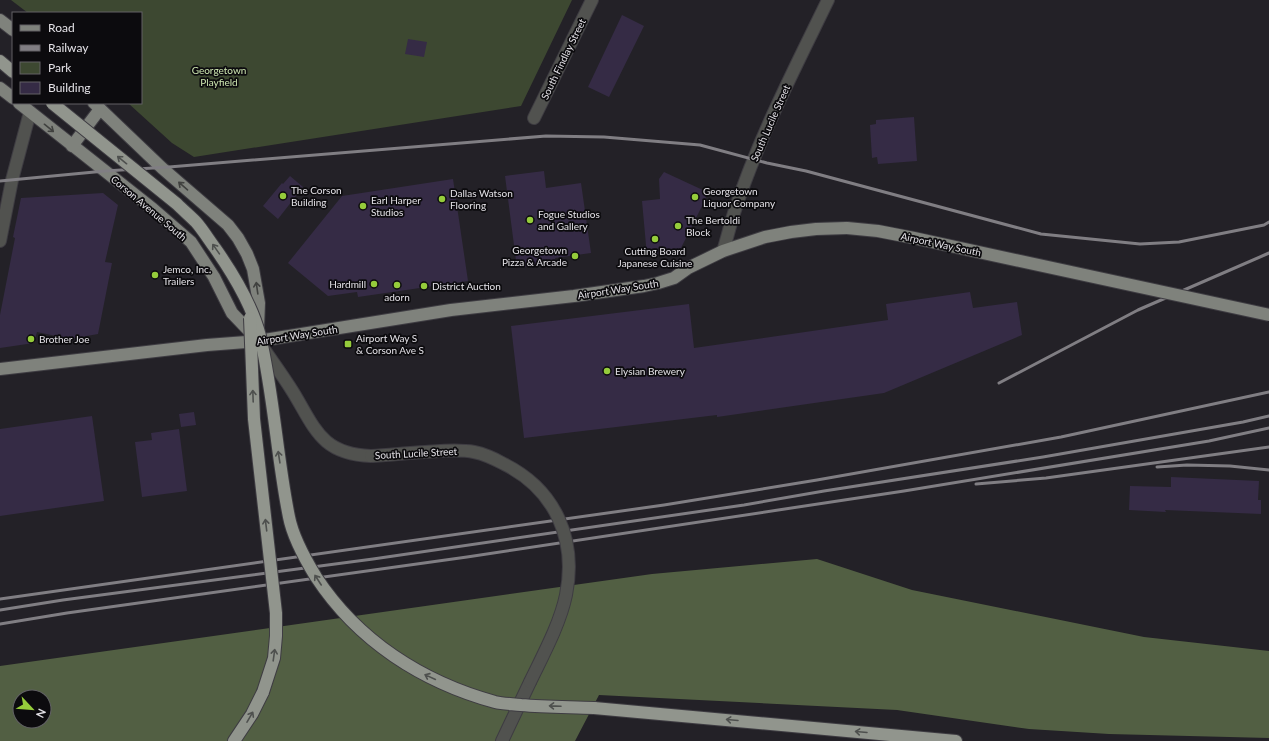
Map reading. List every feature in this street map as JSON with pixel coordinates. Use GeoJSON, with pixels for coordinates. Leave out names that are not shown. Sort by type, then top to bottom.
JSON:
{"type":"FeatureCollection","features":[{"type":"Feature","properties":{"kind":"highway"},"geometry":{"type":"LineString","coordinates":[[0,61],[12,71]]}},
{"type":"Feature","properties":{"kind":"highway"},"geometry":{"type":"LineString","coordinates":[[53,104],[177,204],[196,222],[229,268],[249,307],[260,335],[289,519],[298,543],[309,566],[341,611],[389,654],[428,676],[460,690],[497,703],[594,708],[956,741]]}},
{"type":"Feature","properties":{"kind":"highway"},"geometry":{"type":"LineString","coordinates":[[234,741],[252,714],[263,692],[274,658],[276,636],[276,612],[254,419],[249,307]]}},
{"type":"Feature","properties":{"kind":"main road"},"geometry":{"type":"LineString","coordinates":[[0,20],[12,29]]}},
{"type":"Feature","properties":{"kind":"main road"},"geometry":{"type":"LineString","coordinates":[[0,88],[12,97]]}},
{"type":"Feature","properties":{"kind":"main road","name":"Corson Avenue South"},"geometry":{"type":"LineString","coordinates":[[20,104],[153,209],[191,242],[214,277],[232,313],[258,341]]}},
{"type":"Feature","properties":{"kind":"main road"},"geometry":{"type":"LineString","coordinates":[[72,146],[97,106],[162,168],[228,225],[238,238],[247,254],[254,272],[259,303],[258,341]]}},
{"type":"Feature","properties":{"kind":"main road","name":"Airport Way South"},"geometry":{"type":"LineString","coordinates":[[0,369],[207,345],[258,341],[458,310],[574,296],[658,283],[674,278],[688,268],[724,251],[765,237],[816,229],[847,228],[878,231],[1269,315]]}},
{"type":"Feature","properties":{"kind":"street","name":"South Findlay Street"},"geometry":{"type":"LineString","coordinates":[[534,118],[592,0]]}},
{"type":"Feature","properties":{"kind":"street","name":"South Lucile Street"},"geometry":{"type":"LineString","coordinates":[[724,251],[733,214],[754,159],[780,97],[828,0]]}},
{"type":"Feature","properties":{"kind":"street"},"geometry":{"type":"LineString","coordinates":[[0,241],[10,190],[30,112]]}},
{"type":"Feature","properties":{"kind":"street","name":"South Lucile Street"},"geometry":{"type":"LineString","coordinates":[[258,341],[290,387],[317,433],[330,445],[357,456],[453,450],[474,452],[492,457],[527,477],[540,490],[552,506],[563,528],[567,549],[569,566],[566,596],[556,627],[502,741]]}},
{"type":"Feature","properties":{"kind":"green space","name":"Georgetown Playfield"},"geometry":{"type":"Polygon","coordinates":[[[11,0],[572,0],[521,106],[194,157],[172,143],[129,104],[142,104],[142,12],[27,12],[11,0]]]}},
{"type":"Feature","properties":{"kind":"green space"},"geometry":{"type":"Polygon","coordinates":[[[817,559],[912,590],[1144,637],[1269,651],[1269,738],[1109,734],[1029,729],[897,710],[599,695],[575,741],[0,741],[0,666],[652,574],[817,559]]]}},
{"type":"Feature","properties":{"kind":"building"},"geometry":{"type":"Polygon","coordinates":[[[622,15],[644,26],[609,97],[588,87],[622,15]]]}},
{"type":"Feature","properties":{"kind":"building"},"geometry":{"type":"Polygon","coordinates":[[[408,39],[427,42],[424,57],[405,54],[408,39]]]}},
{"type":"Feature","properties":{"kind":"building"},"geometry":{"type":"Polygon","coordinates":[[[914,117],[917,161],[878,164],[877,157],[872,158],[870,125],[876,124],[876,120],[914,117]]]}},
{"type":"Feature","properties":{"kind":"building"},"geometry":{"type":"Polygon","coordinates":[[[544,171],[546,188],[581,183],[591,253],[555,258],[556,263],[517,268],[505,176],[544,171]]]}},
{"type":"Feature","properties":{"kind":"building","name":"The Bertoldi Block"},"geometry":{"type":"Polygon","coordinates":[[[664,172],[705,191],[706,198],[679,252],[647,256],[642,201],[660,199],[659,179],[664,172]]]}},
{"type":"Feature","properties":{"kind":"building","name":"The Corson Building"},"geometry":{"type":"Polygon","coordinates":[[[290,176],[303,187],[278,219],[263,206],[282,183],[283,184],[290,176]]]}},
{"type":"Feature","properties":{"kind":"building"},"geometry":{"type":"Polygon","coordinates":[[[453,179],[468,281],[358,297],[357,292],[328,296],[288,263],[342,196],[453,179]]]}},
{"type":"Feature","properties":{"kind":"building"},"geometry":{"type":"Polygon","coordinates":[[[103,193],[118,205],[105,262],[112,263],[98,334],[70,339],[37,332],[34,343],[0,348],[0,315],[21,198],[103,193]]]}},
{"type":"Feature","properties":{"kind":"building"},"geometry":{"type":"Polygon","coordinates":[[[970,292],[973,308],[1017,302],[1022,335],[884,393],[717,417],[717,415],[524,438],[511,326],[689,304],[694,348],[888,320],[886,304],[970,292]]]}},
{"type":"Feature","properties":{"kind":"building"},"geometry":{"type":"Polygon","coordinates":[[[194,412],[196,425],[181,427],[179,414],[194,412]]]}},
{"type":"Feature","properties":{"kind":"building"},"geometry":{"type":"Polygon","coordinates":[[[92,416],[104,501],[0,516],[0,429],[92,416]]]}},
{"type":"Feature","properties":{"kind":"building"},"geometry":{"type":"Polygon","coordinates":[[[179,429],[187,491],[142,497],[135,442],[152,440],[151,433],[179,429]]]}},
{"type":"Feature","properties":{"kind":"building"},"geometry":{"type":"Polygon","coordinates":[[[1171,477],[1259,481],[1258,500],[1261,500],[1261,514],[1129,510],[1130,486],[1171,487],[1171,477]]]}},
{"type":"Feature","properties":{"kind":"railway"},"geometry":{"type":"LineString","coordinates":[[0,181],[105,171],[546,136],[604,137],[700,145],[767,163],[806,171],[1041,234],[1140,244],[1179,242],[1264,225],[1269,222]]}},
{"type":"Feature","properties":{"kind":"railway"},"geometry":{"type":"LineString","coordinates":[[999,383],[1138,310],[1269,253]]}},
{"type":"Feature","properties":{"kind":"railway"},"geometry":{"type":"LineString","coordinates":[[0,599],[664,505],[1061,437],[1269,392]]}},
{"type":"Feature","properties":{"kind":"railway"},"geometry":{"type":"LineString","coordinates":[[0,610],[63,600],[373,559],[744,505],[1043,457],[1243,422],[1269,416]]}},
{"type":"Feature","properties":{"kind":"railway"},"geometry":{"type":"LineString","coordinates":[[0,624],[67,613],[467,557],[904,491],[1209,441],[1269,428]]}},
{"type":"Feature","properties":{"kind":"railway"},"geometry":{"type":"LineString","coordinates":[[976,484],[1046,478],[1269,447]]}},
{"type":"Feature","properties":{"kind":"railway"},"geometry":{"type":"LineString","coordinates":[[1157,467],[1187,465],[1230,466],[1269,470]]}},
{"type":"Feature","properties":{"kind":"place","name":"The Corson Building"},"geometry":{"type":"Point","coordinates":[283,196]}},
{"type":"Feature","properties":{"kind":"place","name":"Georgetown Liquor Company"},"geometry":{"type":"Point","coordinates":[695,197]}},
{"type":"Feature","properties":{"kind":"place","name":"Dallas Watson Flooring"},"geometry":{"type":"Point","coordinates":[442,199]}},
{"type":"Feature","properties":{"kind":"place","name":"Earl Harper Studios"},"geometry":{"type":"Point","coordinates":[363,206]}},
{"type":"Feature","properties":{"kind":"place","name":"Fogue Studios and Gallery"},"geometry":{"type":"Point","coordinates":[530,220]}},
{"type":"Feature","properties":{"kind":"place","name":"The Bertoldi Block"},"geometry":{"type":"Point","coordinates":[678,226]}},
{"type":"Feature","properties":{"kind":"place","name":"Cutting Board Japanese Cuisine"},"geometry":{"type":"Point","coordinates":[655,239]}},
{"type":"Feature","properties":{"kind":"place","name":"Georgetown Pizza & Arcade"},"geometry":{"type":"Point","coordinates":[575,256]}},
{"type":"Feature","properties":{"kind":"place","name":"Jemco, Inc. Trailers"},"geometry":{"type":"Point","coordinates":[155,275]}},
{"type":"Feature","properties":{"kind":"place","name":"Hardmill"},"geometry":{"type":"Point","coordinates":[374,284]}},
{"type":"Feature","properties":{"kind":"place","name":"adorn"},"geometry":{"type":"Point","coordinates":[397,285]}},
{"type":"Feature","properties":{"kind":"place","name":"District Auction"},"geometry":{"type":"Point","coordinates":[424,286]}},
{"type":"Feature","properties":{"kind":"place","name":"Brother Joe"},"geometry":{"type":"Point","coordinates":[31,339]}},
{"type":"Feature","properties":{"kind":"place","name":"Airport Way S & Corson Ave S"},"geometry":{"type":"Point","coordinates":[348,344]}},
{"type":"Feature","properties":{"kind":"place","name":"Elysian Brewery"},"geometry":{"type":"Point","coordinates":[607,371]}}]}
